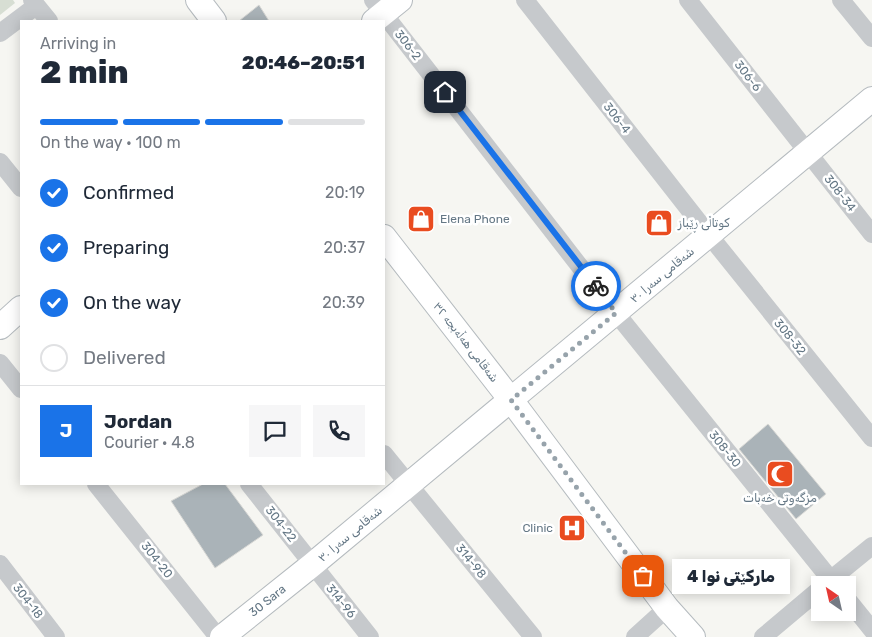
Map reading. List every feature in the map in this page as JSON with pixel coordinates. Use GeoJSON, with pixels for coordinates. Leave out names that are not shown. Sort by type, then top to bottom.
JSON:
{"type":"FeatureCollection","features":[{"type":"Feature","properties":{"kind":"street"},"geometry":{"type":"LineString","coordinates":[[198,0],[213,20]]}},
{"type":"Feature","properties":{"kind":"street","name":"306-4"},"geometry":{"type":"LineString","coordinates":[[525,0],[709,235]]}},
{"type":"Feature","properties":{"kind":"street","name":"306-6"},"geometry":{"type":"LineString","coordinates":[[688,0],[808,152]]}},
{"type":"Feature","properties":{"kind":"street"},"geometry":{"type":"LineString","coordinates":[[841,0],[872,38]]}},
{"type":"Feature","properties":{"kind":"street"},"geometry":{"type":"LineString","coordinates":[[0,33],[34,3],[48,20]]}},
{"type":"Feature","properties":{"kind":"street","name":"306-2"},"geometry":{"type":"LineString","coordinates":[[383,9],[616,313]]}},
{"type":"Feature","properties":{"kind":"street","name":"شەقامی سەرا ٣٠"},"geometry":{"type":"LineString","coordinates":[[312,565],[872,99]]}},
{"type":"Feature","properties":{"kind":"street","name":"308-34"},"geometry":{"type":"LineString","coordinates":[[808,152],[872,234]]}},
{"type":"Feature","properties":{"kind":"street"},"geometry":{"type":"LineString","coordinates":[[0,162],[20,187]]}},
{"type":"Feature","properties":{"kind":"street","name":"308-32"},"geometry":{"type":"LineString","coordinates":[[709,235],[872,438]]}},
{"type":"Feature","properties":{"kind":"street","name":"شەقامی هەڵەبجە ٣٢"},"geometry":{"type":"LineString","coordinates":[[385,238],[511,400],[667,608],[693,637]]}},
{"type":"Feature","properties":{"kind":"street"},"geometry":{"type":"LineString","coordinates":[[0,327],[20,309]]}},
{"type":"Feature","properties":{"kind":"street","name":"308-30"},"geometry":{"type":"LineString","coordinates":[[616,313],[820,576]]}},
{"type":"Feature","properties":{"kind":"street"},"geometry":{"type":"LineString","coordinates":[[0,363],[20,388]]}},
{"type":"Feature","properties":{"kind":"street","name":"314-98"},"geometry":{"type":"LineString","coordinates":[[385,455],[533,637]]}},
{"type":"Feature","properties":{"kind":"street","name":"304-20"},"geometry":{"type":"LineString","coordinates":[[97,485],[218,637]]}},
{"type":"Feature","properties":{"kind":"street","name":"304-22"},"geometry":{"type":"LineString","coordinates":[[250,485],[312,565]]}},
{"type":"Feature","properties":{"kind":"street"},"geometry":{"type":"LineString","coordinates":[[837,576],[872,546]]}},
{"type":"Feature","properties":{"kind":"street","name":"304-18"},"geometry":{"type":"LineString","coordinates":[[0,564],[56,637]]}},
{"type":"Feature","properties":{"kind":"street","name":"30 Sara"},"geometry":{"type":"LineString","coordinates":[[222,637],[312,565]]}},
{"type":"Feature","properties":{"kind":"street","name":"314-96"},"geometry":{"type":"LineString","coordinates":[[312,565],[370,637]]}},
{"type":"Feature","properties":{"kind":"street"},"geometry":{"type":"LineString","coordinates":[[763,637],[811,598]]}},
{"type":"Feature","properties":{"kind":"street"},"geometry":{"type":"LineString","coordinates":[[635,637],[667,608]]}},
{"type":"Feature","properties":{"kind":"street"},"geometry":{"type":"LineString","coordinates":[[856,610],[872,630]]}},
{"type":"Feature","properties":{"kind":"shaded area"},"geometry":{"type":"Polygon","coordinates":[[[0,0],[13,0],[15,3],[0,15],[0,0]]]}},
{"type":"Feature","properties":{"kind":"building"},"geometry":{"type":"Polygon","coordinates":[[[259,5],[268,20],[240,20],[259,5]]]}},
{"type":"Feature","properties":{"kind":"building","name":"مزگەوتی خەبات"},"geometry":{"type":"Polygon","coordinates":[[[768,424],[826,494],[796,519],[739,449],[768,424]]]}},
{"type":"Feature","properties":{"kind":"building"},"geometry":{"type":"Polygon","coordinates":[[[201,485],[226,485],[263,535],[215,568],[171,501],[201,485]]]}},
{"type":"Feature","properties":{"kind":"way so far"},"geometry":{"type":"LineString","coordinates":[[596,286],[616,313],[511,400],[643,576]]}},
{"type":"Feature","properties":{"kind":"place","name":"Elena Phone"},"geometry":{"type":"Point","coordinates":[421,219]}},
{"type":"Feature","properties":{"kind":"place","name":"کوتاڵی ڕێباز"},"geometry":{"type":"Point","coordinates":[659,223]}},
{"type":"Feature","properties":{"kind":"place","name":"مزگەوتی خەبات"},"geometry":{"type":"Point","coordinates":[780,474]}},
{"type":"Feature","properties":{"kind":"place","name":"Clinic"},"geometry":{"type":"Point","coordinates":[572,528]}},
{"type":"Feature","properties":{"kind":"place","name":"مارکێتی نوا 4"},"geometry":{"type":"Point","coordinates":[643,576]}},
{"type":"Feature","properties":{"kind":"route"},"geometry":{"type":"LineString","coordinates":[[445,92],[596,286]]}}]}
